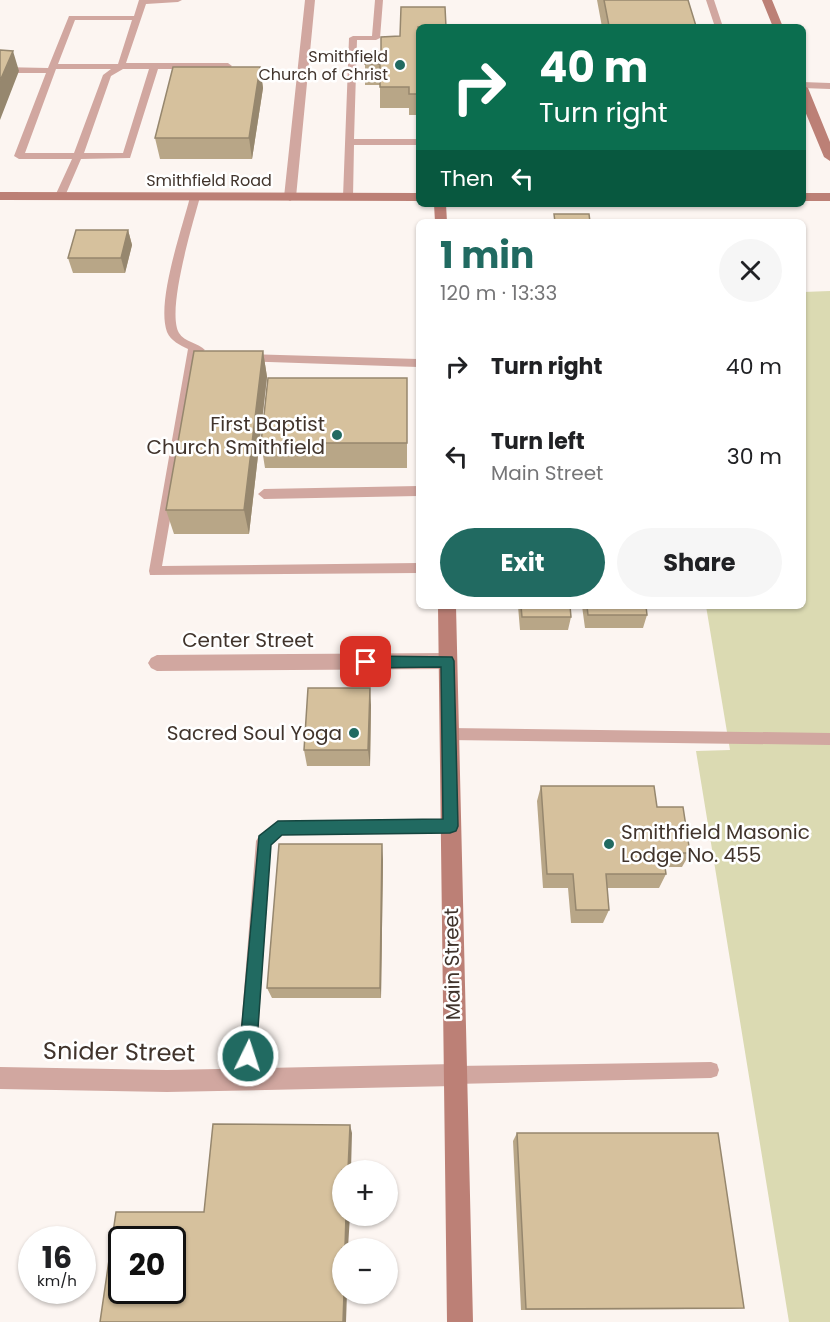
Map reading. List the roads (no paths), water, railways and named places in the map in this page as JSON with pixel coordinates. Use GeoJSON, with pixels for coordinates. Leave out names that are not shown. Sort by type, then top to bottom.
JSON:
{"type":"FeatureCollection","features":[{"type":"Feature","properties":{"kind":"street"},"geometry":{"type":"LineString","coordinates":[[290,197],[310,0]]}},
{"type":"Feature","properties":{"kind":"street"},"geometry":{"type":"LineString","coordinates":[[767,0],[777,24]]}},
{"type":"Feature","properties":{"kind":"street"},"geometry":{"type":"LineString","coordinates":[[806,97],[830,157]]}},
{"type":"Feature","properties":{"kind":"street","name":"Smithfield Road"},"geometry":{"type":"LineString","coordinates":[[0,196],[416,197]]}},
{"type":"Feature","properties":{"kind":"street"},"geometry":{"type":"LineString","coordinates":[[806,197],[830,197]]}},
{"type":"Feature","properties":{"kind":"street","name":"Main Street"},"geometry":{"type":"LineString","coordinates":[[447,609],[460,1322]]}},
{"type":"Feature","properties":{"kind":"street","name":"Center Street"},"geometry":{"type":"LineString","coordinates":[[156,663],[448,661]]}},
{"type":"Feature","properties":{"kind":"street","name":"Snider Street"},"geometry":{"type":"LineString","coordinates":[[0,1078],[167,1081],[454,1076]]}},
{"type":"Feature","properties":{"kind":"lane"},"geometry":{"type":"LineString","coordinates":[[60,196],[78,156],[106,75],[121,66],[142,1],[178,0]]}},
{"type":"Feature","properties":{"kind":"lane"},"geometry":{"type":"LineString","coordinates":[[348,197],[353,38],[376,38],[379,0]]}},
{"type":"Feature","properties":{"kind":"lane"},"geometry":{"type":"LineString","coordinates":[[710,0],[718,24]]}},
{"type":"Feature","properties":{"kind":"lane"},"geometry":{"type":"LineString","coordinates":[[136,18],[72,18],[19,156],[127,156],[154,67]]}},
{"type":"Feature","properties":{"kind":"lane"},"geometry":{"type":"LineString","coordinates":[[0,70],[121,66],[228,66]]}},
{"type":"Feature","properties":{"kind":"lane"},"geometry":{"type":"LineString","coordinates":[[806,87],[830,86]]}},
{"type":"Feature","properties":{"kind":"lane"},"geometry":{"type":"LineString","coordinates":[[349,142],[416,142]]}},
{"type":"Feature","properties":{"kind":"lane"},"geometry":{"type":"LineString","coordinates":[[195,197],[171,296],[170,315],[173,332],[186,344],[213,354]]}},
{"type":"Feature","properties":{"kind":"lane"},"geometry":{"type":"LineString","coordinates":[[194,348],[155,571],[416,568]]}},
{"type":"Feature","properties":{"kind":"lane"},"geometry":{"type":"LineString","coordinates":[[233,357],[416,363]]}},
{"type":"Feature","properties":{"kind":"lane"},"geometry":{"type":"LineString","coordinates":[[264,494],[416,491]]}},
{"type":"Feature","properties":{"kind":"lane"},"geometry":{"type":"LineString","coordinates":[[448,734],[830,739]]}},
{"type":"Feature","properties":{"kind":"lane"},"geometry":{"type":"LineString","coordinates":[[246,1079],[264,841],[278,828],[450,826]]}},
{"type":"Feature","properties":{"kind":"lane"},"geometry":{"type":"LineString","coordinates":[[454,1076],[711,1070]]}},
{"type":"Feature","properties":{"kind":"place","name":"Smithfield Church of Christ"},"geometry":{"type":"Point","coordinates":[400,65]}},
{"type":"Feature","properties":{"kind":"place","name":"First Baptist Church Smithfield"},"geometry":{"type":"Point","coordinates":[337,435]}},
{"type":"Feature","properties":{"kind":"place","name":"Sacred Soul Yoga"},"geometry":{"type":"Point","coordinates":[354,733]}},
{"type":"Feature","properties":{"kind":"place","name":"Smithfield Masonic Lodge No. 455"},"geometry":{"type":"Point","coordinates":[609,844]}}]}
